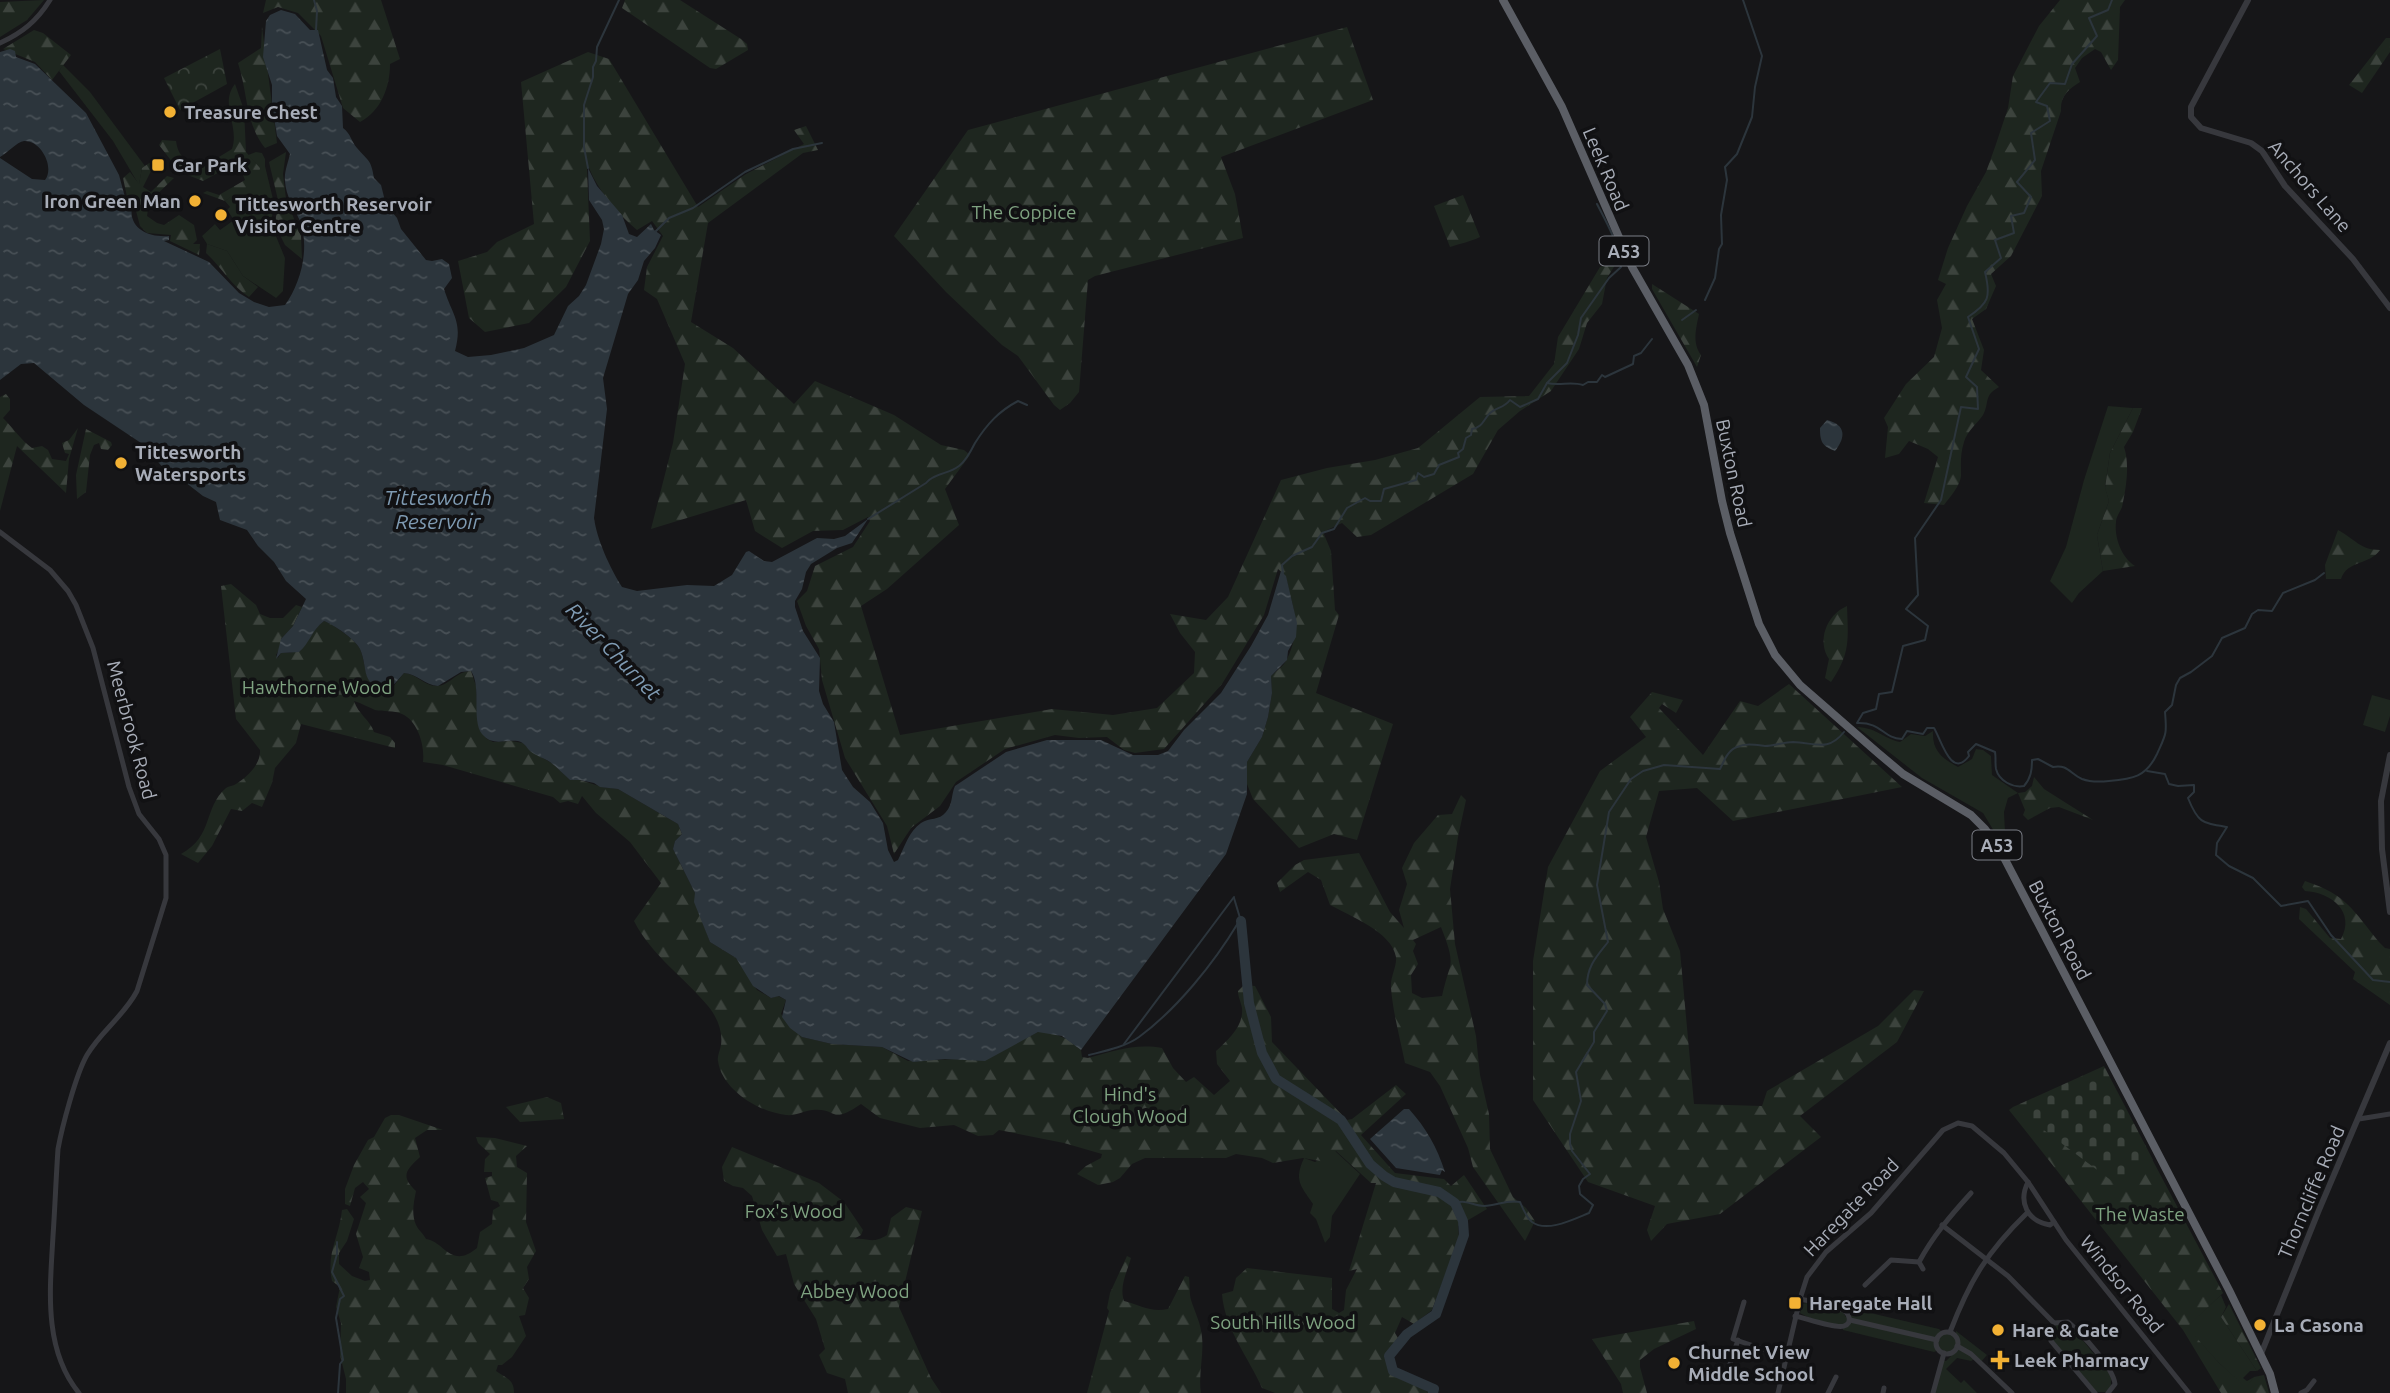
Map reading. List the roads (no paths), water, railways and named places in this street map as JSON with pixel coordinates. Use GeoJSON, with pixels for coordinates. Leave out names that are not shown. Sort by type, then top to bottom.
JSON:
{"type":"FeatureCollection","features":[{"type":"Feature","properties":{"kind":"highway","name":"Leek Road"},"geometry":{"type":"LineString","coordinates":[[1503,0],[1562,107],[1632,267],[1673,337],[1698,388]]}},
{"type":"Feature","properties":{"kind":"highway","name":"Buxton Road"},"geometry":{"type":"LineString","coordinates":[[1698,388],[1704,405],[1721,500],[1730,533],[1759,624],[1775,655],[1800,685],[1878,753],[1903,774],[1971,815],[1986,829],[1999,848],[2255,1342],[2270,1374],[2275,1393]]}},
{"type":"Feature","properties":{"kind":"street"},"geometry":{"type":"LineString","coordinates":[[0,43],[31,25],[50,0]]}},
{"type":"Feature","properties":{"kind":"street","name":"Anchors Lane"},"geometry":{"type":"LineString","coordinates":[[2248,0],[2191,107],[2190,117],[2201,128],[2251,143],[2262,151],[2285,186],[2353,259],[2390,308]]}},
{"type":"Feature","properties":{"kind":"street","name":"Meerbrook Road"},"geometry":{"type":"LineString","coordinates":[[0,533],[50,570],[76,605],[93,648],[129,787],[139,814],[159,839],[167,862],[166,898],[136,991],[130,1005],[86,1057],[61,1129],[49,1305],[58,1351],[67,1375],[79,1393]]}},
{"type":"Feature","properties":{"kind":"street"},"geometry":{"type":"LineString","coordinates":[[2390,755],[2381,801],[2382,849],[2390,912]]}},
{"type":"Feature","properties":{"kind":"street","name":"Thorncliffe Road"},"geometry":{"type":"LineString","coordinates":[[2261,1354],[2390,1042]]}},
{"type":"Feature","properties":{"kind":"street"},"geometry":{"type":"LineString","coordinates":[[2359,1119],[2390,1114]]}},
{"type":"Feature","properties":{"kind":"street","name":"Haregate Road"},"geometry":{"type":"LineString","coordinates":[[1778,1393],[1800,1299],[1807,1278],[1821,1258],[1865,1220],[1943,1130],[1958,1124],[1979,1130]]}},
{"type":"Feature","properties":{"kind":"street","name":"Windsor Road"},"geometry":{"type":"LineString","coordinates":[[1979,1130],[2004,1153],[2028,1182],[2054,1222],[2189,1393]]}},
{"type":"Feature","properties":{"kind":"street"},"geometry":{"type":"LineString","coordinates":[[2028,1182],[2023,1196],[2027,1213],[2041,1223],[2050,1225],[2054,1222]]}},
{"type":"Feature","properties":{"kind":"street"},"geometry":{"type":"LineString","coordinates":[[1919,1262],[1942,1225],[1971,1193]]}},
{"type":"Feature","properties":{"kind":"street"},"geometry":{"type":"LineString","coordinates":[[1950,1332],[1985,1258],[2027,1213]]}},
{"type":"Feature","properties":{"kind":"street"},"geometry":{"type":"LineString","coordinates":[[1942,1225],[2032,1298],[2054,1323]]}},
{"type":"Feature","properties":{"kind":"street"},"geometry":{"type":"LineString","coordinates":[[1865,1285],[1891,1260],[1919,1262]]}},
{"type":"Feature","properties":{"kind":"street"},"geometry":{"type":"LineString","coordinates":[[1919,1262],[1923,1269]]}},
{"type":"Feature","properties":{"kind":"street"},"geometry":{"type":"LineString","coordinates":[[1800,1299],[1843,1310],[1850,1320],[1937,1340]]}},
{"type":"Feature","properties":{"kind":"street"},"geometry":{"type":"LineString","coordinates":[[1744,1302],[1733,1339],[1786,1357]]}},
{"type":"Feature","properties":{"kind":"street"},"geometry":{"type":"LineString","coordinates":[[1795,1316],[1839,1326],[1850,1320]]}},
{"type":"Feature","properties":{"kind":"street"},"geometry":{"type":"LineString","coordinates":[[2054,1323],[2068,1322],[2107,1366],[2114,1379],[2113,1388],[2108,1393]]}},
{"type":"Feature","properties":{"kind":"street"},"geometry":{"type":"LineString","coordinates":[[2054,1323],[2050,1329],[2051,1341],[2095,1393]]}},
{"type":"Feature","properties":{"kind":"street"},"geometry":{"type":"LineString","coordinates":[[1950,1332],[1956,1336],[1957,1346],[1951,1353],[1944,1353],[1939,1350],[1937,1340],[1940,1334],[1950,1332]]}},
{"type":"Feature","properties":{"kind":"street"},"geometry":{"type":"LineString","coordinates":[[2255,1342],[2268,1337]]}},
{"type":"Feature","properties":{"kind":"street"},"geometry":{"type":"LineString","coordinates":[[1729,1367],[1738,1340]]}},
{"type":"Feature","properties":{"kind":"street"},"geometry":{"type":"LineString","coordinates":[[1957,1346],[1971,1354],[2012,1393]]}},
{"type":"Feature","properties":{"kind":"street"},"geometry":{"type":"LineString","coordinates":[[1933,1393],[1944,1353]]}},
{"type":"Feature","properties":{"kind":"street"},"geometry":{"type":"LineString","coordinates":[[1828,1393],[1836,1377]]}},
{"type":"Feature","properties":{"kind":"street"},"geometry":{"type":"LineString","coordinates":[[2301,1393],[2314,1381]]}},
{"type":"Feature","properties":{"kind":"water","name":"Tittesworth Reservoir"},"geometry":{"type":"Polygon","coordinates":[[[281,10],[295,14],[310,30],[318,30],[327,70],[333,78],[336,97],[342,106],[343,128],[370,164],[374,178],[381,185],[386,205],[397,218],[401,229],[426,260],[442,259],[449,264],[452,278],[444,289],[456,318],[458,332],[455,351],[468,357],[491,355],[524,348],[554,335],[568,306],[586,285],[601,244],[604,229],[602,220],[589,200],[588,168],[597,186],[622,215],[629,234],[637,237],[651,224],[661,235],[644,261],[638,280],[628,294],[603,378],[607,409],[594,518],[605,554],[622,587],[637,591],[687,585],[714,586],[732,575],[746,552],[772,562],[817,538],[834,539],[845,536],[868,519],[852,543],[837,548],[811,564],[795,607],[803,631],[820,658],[819,691],[834,722],[842,770],[853,787],[870,802],[883,823],[888,850],[894,862],[898,860],[917,826],[946,812],[955,786],[1006,752],[1047,740],[1101,740],[1133,755],[1158,755],[1168,751],[1184,730],[1221,693],[1268,615],[1281,571],[1286,576],[1297,623],[1296,637],[1288,651],[1287,660],[1271,676],[1272,693],[1268,717],[1262,737],[1247,762],[1247,794],[1226,854],[1081,1050],[1062,1036],[1038,1032],[985,1061],[945,1059],[913,1062],[882,1047],[832,1044],[802,1037],[790,1028],[782,1017],[786,1000],[779,996],[771,998],[753,986],[736,958],[710,942],[694,902],[695,893],[673,849],[675,841],[682,834],[678,824],[618,789],[570,780],[553,764],[532,753],[520,742],[486,738],[477,721],[476,686],[471,671],[461,672],[438,686],[404,673],[390,689],[380,688],[369,681],[363,656],[357,645],[324,621],[299,652],[281,653],[276,659],[281,639],[293,626],[306,599],[286,581],[247,530],[220,520],[216,502],[167,472],[141,443],[84,405],[34,363],[21,364],[0,380],[0,158],[32,179],[45,180],[48,168],[41,149],[30,142],[24,141],[15,145],[0,157],[0,52],[10,49],[15,51],[16,57],[35,64],[86,113],[119,175],[126,201],[132,207],[133,221],[137,226],[148,234],[169,236],[169,240],[164,241],[209,262],[239,293],[254,302],[269,307],[285,305],[299,276],[304,242],[300,221],[286,187],[285,174],[290,154],[277,136],[272,85],[263,57],[266,21],[270,15],[281,10]]]}},
{"type":"Feature","properties":{"kind":"water"},"geometry":{"type":"Polygon","coordinates":[[[1827,420],[1841,428],[1841,441],[1835,451],[1821,440],[1820,428],[1827,420]]]}},
{"type":"Feature","properties":{"kind":"water"},"geometry":{"type":"Polygon","coordinates":[[[1404,1109],[1409,1109],[1430,1138],[1445,1172],[1442,1170],[1440,1175],[1396,1168],[1370,1139],[1404,1109]]]}},
{"type":"Feature","properties":{"kind":"waterway","name":"River Churnet"},"geometry":{"type":"LineString","coordinates":[[314,0],[317,11],[316,30]]}},
{"type":"Feature","properties":{"kind":"waterway"},"geometry":{"type":"LineString","coordinates":[[588,168],[584,147],[584,105],[593,77],[597,47],[619,0]]}},
{"type":"Feature","properties":{"kind":"waterway"},"geometry":{"type":"LineString","coordinates":[[1705,300],[1715,278],[1722,244],[1721,215],[1727,180],[1725,167],[1737,154],[1752,117],[1762,56],[1743,0]]}},
{"type":"Feature","properties":{"kind":"waterway"},"geometry":{"type":"LineString","coordinates":[[2112,0],[2108,10],[2089,18],[2097,36],[2072,64],[2065,84],[2050,83],[2036,102],[2047,106],[2050,121],[2031,133],[2035,160],[2017,182],[2031,197],[2024,213],[2011,216],[2014,233],[1995,240],[2001,258],[1985,272],[1987,299],[1968,317],[1979,349],[1966,377],[1977,387],[1978,409],[1961,407],[1941,500],[1915,538],[1918,595],[1906,609],[1928,626],[1925,640],[1903,646],[1892,692],[1879,694],[1876,709],[1863,713],[1857,723],[1872,725],[1890,736],[1902,739],[1907,731],[1923,734],[1927,728],[1934,728],[1947,755],[1957,763],[1963,762],[1976,744],[1995,752],[1998,773],[2003,780],[2015,786],[2024,786],[2031,774],[2032,760],[2038,759],[2053,767],[2066,768],[2088,781],[2132,778],[2148,768],[2157,754],[2165,734],[2165,712],[2172,705],[2180,678],[2212,656],[2222,638],[2245,628],[2252,614],[2258,610],[2272,611],[2283,593],[2315,580],[2324,573]]}},
{"type":"Feature","properties":{"kind":"waterway"},"geometry":{"type":"LineString","coordinates":[[656,231],[669,218],[693,208],[745,172],[793,149],[822,143]]}},
{"type":"Feature","properties":{"kind":"waterway"},"geometry":{"type":"LineString","coordinates":[[1597,204],[1615,242],[1621,267],[1609,278],[1581,318],[1578,335],[1567,363],[1547,383],[1583,385],[1597,382],[1602,375],[1605,377],[1633,364],[1634,356],[1641,353],[1652,339]]}},
{"type":"Feature","properties":{"kind":"waterway"},"geometry":{"type":"LineString","coordinates":[[1682,320],[1696,310]]}},
{"type":"Feature","properties":{"kind":"waterway"},"geometry":{"type":"LineString","coordinates":[[1283,573],[1282,565],[1292,556],[1312,547],[1322,533],[1334,529],[1347,508],[1365,498],[1381,501],[1384,489],[1416,480],[1418,473],[1424,477],[1434,474],[1439,465],[1459,457],[1458,453],[1463,449],[1472,429],[1481,425],[1490,413],[1510,400],[1520,407],[1538,399],[1547,383]]}},
{"type":"Feature","properties":{"kind":"waterway"},"geometry":{"type":"LineString","coordinates":[[868,519],[933,477],[959,466],[984,430],[999,414],[1018,401],[1027,405]]}},
{"type":"Feature","properties":{"kind":"waterway"},"geometry":{"type":"LineString","coordinates":[[1455,1203],[1484,1206],[1520,1202],[1532,1222],[1545,1226],[1560,1224],[1589,1213],[1593,1205],[1580,1194],[1579,1186],[1590,1174],[1572,1151],[1570,1134],[1581,1101],[1576,1072],[1594,1042],[1594,1032],[1607,1011],[1605,1004],[1587,985],[1587,978],[1608,942],[1597,885],[1609,812],[1631,779],[1643,771],[1664,765],[1720,769],[1729,753],[1740,746],[1768,746],[1793,742],[1827,744],[1844,732]]}},
{"type":"Feature","properties":{"kind":"waterway"},"geometry":{"type":"LineString","coordinates":[[2147,771],[2165,774],[2169,784],[2194,785],[2194,792],[2188,798],[2198,817],[2206,823],[2227,827],[2217,843],[2216,855],[2229,866],[2253,878],[2281,906],[2308,901],[2331,935],[2373,980],[2390,982]]}},
{"type":"Feature","properties":{"kind":"waterway"},"geometry":{"type":"LineString","coordinates":[[1124,1044],[1234,897]]}},
{"type":"Feature","properties":{"kind":"waterway","name":"River Churnet"},"geometry":{"type":"LineString","coordinates":[[1234,898],[1240,918]]}},
{"type":"Feature","properties":{"kind":"waterway","name":"River Churnet"},"geometry":{"type":"LineString","coordinates":[[1241,921],[1249,1003],[1262,1053],[1276,1079],[1341,1120],[1370,1164],[1384,1176],[1394,1182],[1439,1192],[1455,1203],[1463,1221],[1464,1235],[1436,1314],[1407,1334],[1389,1356],[1393,1371],[1434,1389],[1433,1393]]}},
{"type":"Feature","properties":{"kind":"waterway"},"geometry":{"type":"LineString","coordinates":[[1089,1055],[1128,1043],[1153,1026],[1194,984],[1238,923]]}},
{"type":"Feature","properties":{"kind":"waterway"},"geometry":{"type":"LineString","coordinates":[[337,1242],[332,1272],[344,1296],[340,1299],[336,1318],[343,1360],[340,1364],[338,1393]]}},
{"type":"Feature","properties":{"kind":"place","name":"Treasure Chest"},"geometry":{"type":"Point","coordinates":[170,112]}},
{"type":"Feature","properties":{"kind":"place","name":"Car Park"},"geometry":{"type":"Point","coordinates":[158,165]}},
{"type":"Feature","properties":{"kind":"place","name":"Iron Green Man"},"geometry":{"type":"Point","coordinates":[195,201]}},
{"type":"Feature","properties":{"kind":"place","name":"Tittesworth Reservoir Visitor Centre"},"geometry":{"type":"Point","coordinates":[221,215]}},
{"type":"Feature","properties":{"kind":"place","name":"Tittesworth Watersports"},"geometry":{"type":"Point","coordinates":[121,463]}},
{"type":"Feature","properties":{"kind":"place","name":"Haregate Hall"},"geometry":{"type":"Point","coordinates":[1795,1303]}},
{"type":"Feature","properties":{"kind":"place","name":"La Casona"},"geometry":{"type":"Point","coordinates":[2260,1325]}},
{"type":"Feature","properties":{"kind":"place","name":"Hare & Gate"},"geometry":{"type":"Point","coordinates":[1998,1330]}},
{"type":"Feature","properties":{"kind":"place","name":"Leek Pharmacy"},"geometry":{"type":"Point","coordinates":[2000,1360]}},
{"type":"Feature","properties":{"kind":"place","name":"Churnet View Middle School"},"geometry":{"type":"Point","coordinates":[1674,1363]}},
{"type":"Feature","properties":{"kind":"park label","name":"The Coppice"},"geometry":{"type":"Point","coordinates":[1024,212]}},
{"type":"Feature","properties":{"kind":"park label","name":"Hawthorne Wood"},"geometry":{"type":"Point","coordinates":[317,687]}},
{"type":"Feature","properties":{"kind":"park label","name":"Hind's Clough Wood"},"geometry":{"type":"Point","coordinates":[1130,1105]}},
{"type":"Feature","properties":{"kind":"park label","name":"Fox's Wood"},"geometry":{"type":"Point","coordinates":[794,1211]}},
{"type":"Feature","properties":{"kind":"park label","name":"The Waste"},"geometry":{"type":"Point","coordinates":[2140,1214]}},
{"type":"Feature","properties":{"kind":"park label","name":"Abbey Wood"},"geometry":{"type":"Point","coordinates":[855,1291]}},
{"type":"Feature","properties":{"kind":"park label","name":"South Hills Wood"},"geometry":{"type":"Point","coordinates":[1283,1322]}}]}
